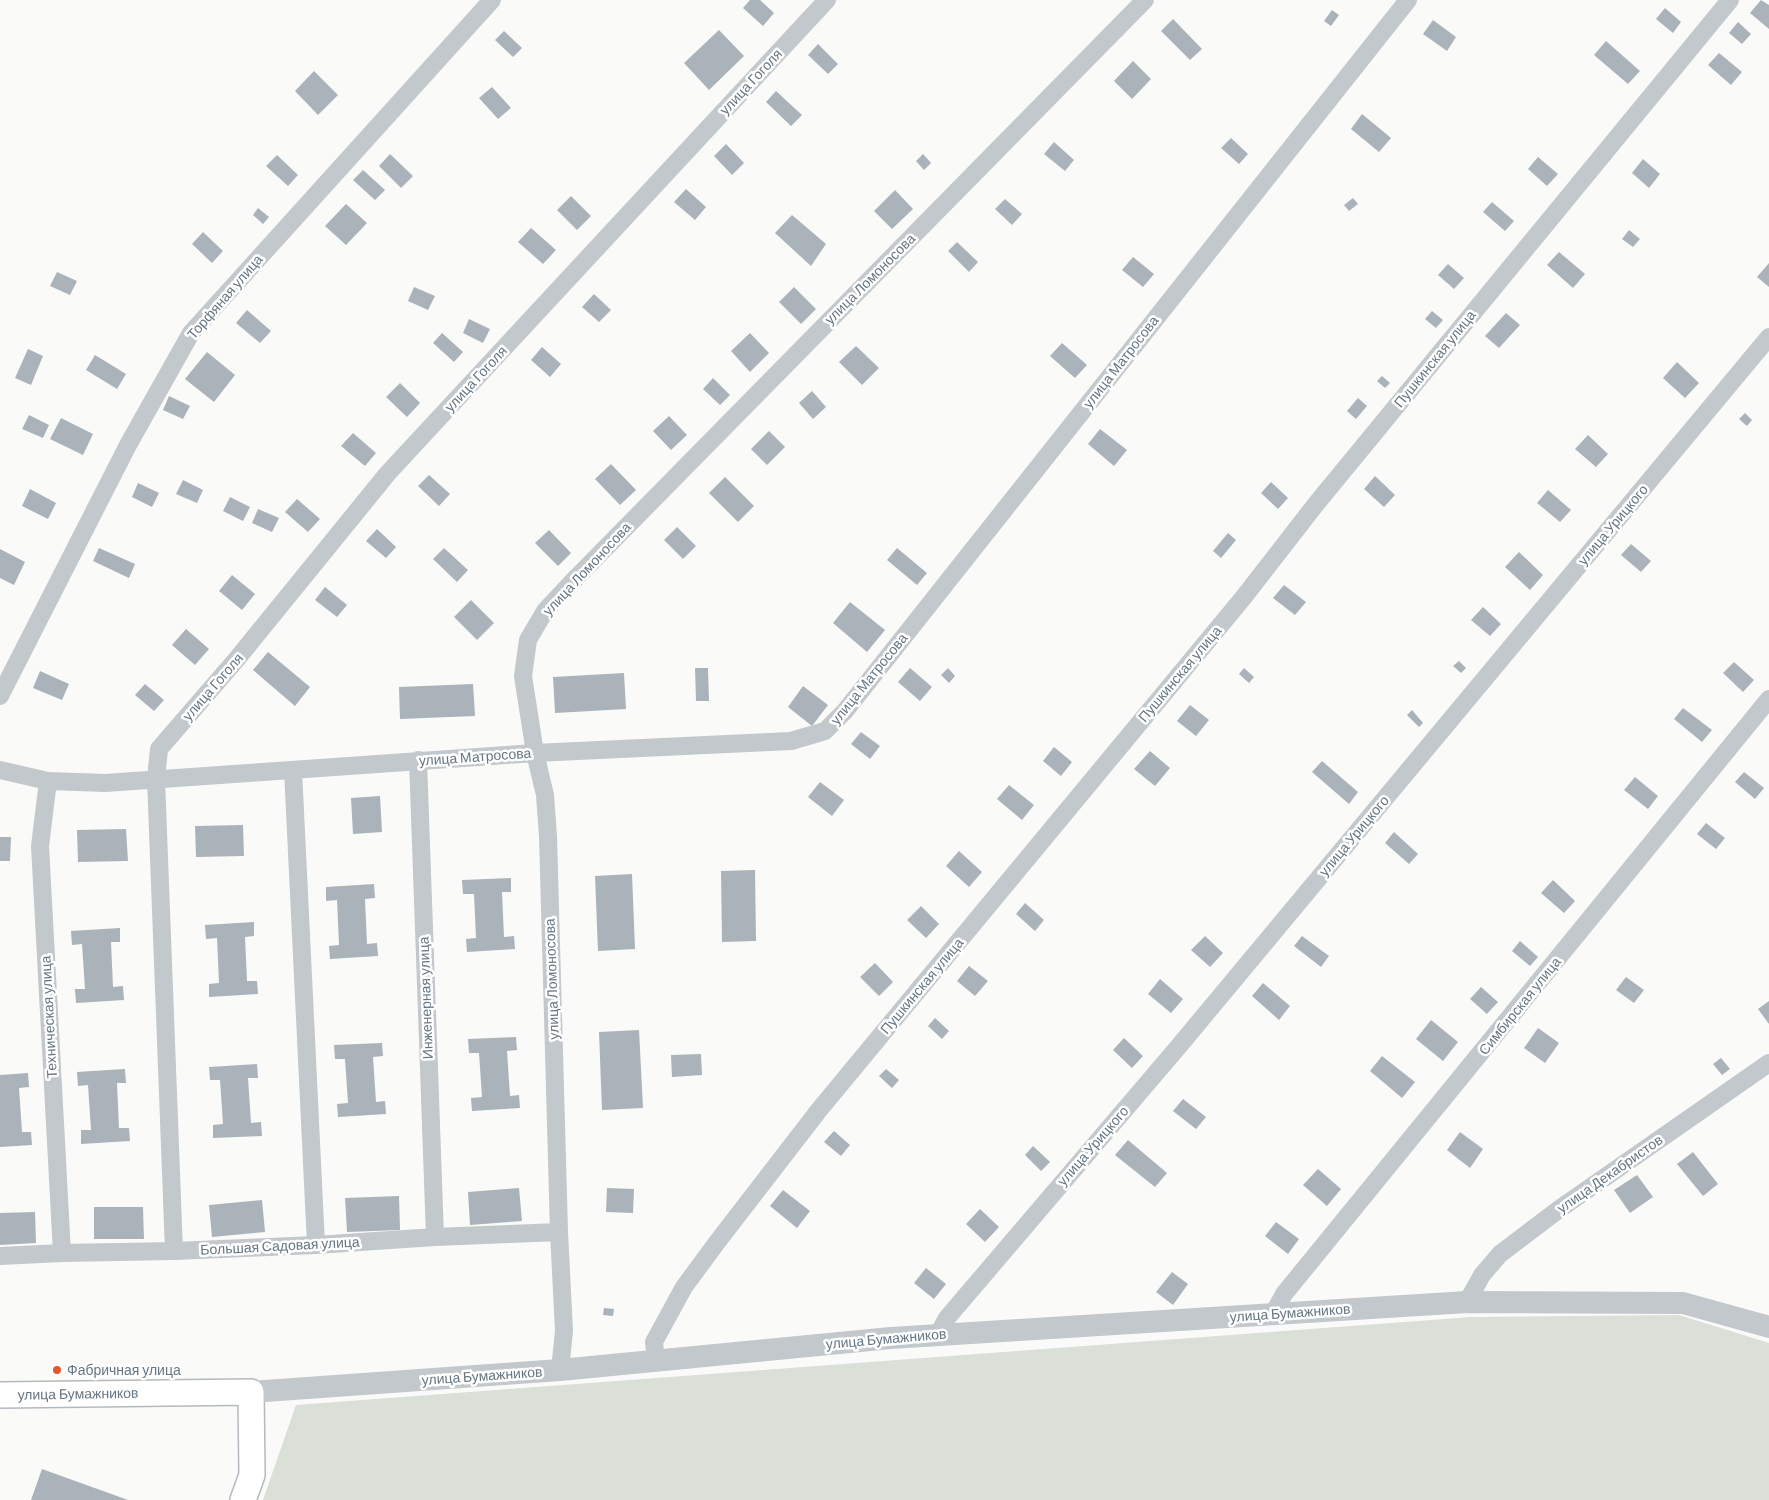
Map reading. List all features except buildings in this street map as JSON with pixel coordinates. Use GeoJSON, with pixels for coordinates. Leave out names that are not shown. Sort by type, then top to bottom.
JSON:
{"type":"FeatureCollection","features":[{"type":"Feature","properties":{"kind":"main road","name":"улица Бумажников"},"geometry":{"type":"LineString","coordinates":[[0,1396],[251,1392]]}},
{"type":"Feature","properties":{"kind":"main road"},"geometry":{"type":"LineString","coordinates":[[243,1500],[252,1475],[251,1392]]}},
{"type":"Feature","properties":{"kind":"street","name":"Торфяная улица"},"geometry":{"type":"LineString","coordinates":[[0,696],[128,444],[191,333],[492,0]]}},
{"type":"Feature","properties":{"kind":"street","name":"улица Гоголя"},"geometry":{"type":"LineString","coordinates":[[156,778],[159,749],[236,660],[388,473],[827,0]]}},
{"type":"Feature","properties":{"kind":"street","name":"улица Ломоносова"},"geometry":{"type":"LineString","coordinates":[[560,1370],[564,1331],[559,1232],[548,836],[545,795],[535,753],[523,676],[528,640],[545,611],[575,579],[1145,0]]}},
{"type":"Feature","properties":{"kind":"street","name":"улица Матросова"},"geometry":{"type":"LineString","coordinates":[[0,770],[48,781],[105,783],[418,760],[791,741],[825,731],[851,703],[1408,0]]}},
{"type":"Feature","properties":{"kind":"street","name":"Пушкинская улица"},"geometry":{"type":"LineString","coordinates":[[656,1361],[654,1342],[684,1288],[819,1110],[1243,598],[1328,489],[1730,0]]}},
{"type":"Feature","properties":{"kind":"street","name":"улица Урицкого"},"geometry":{"type":"LineString","coordinates":[[938,1335],[947,1318],[1179,1046],[1769,337]]}},
{"type":"Feature","properties":{"kind":"street","name":"Симбирская улица"},"geometry":{"type":"LineString","coordinates":[[1273,1314],[1284,1294],[1769,699]]}},
{"type":"Feature","properties":{"kind":"street","name":"Инженерная улица"},"geometry":{"type":"LineString","coordinates":[[418,760],[434,1237]]}},
{"type":"Feature","properties":{"kind":"street"},"geometry":{"type":"LineString","coordinates":[[293,770],[316,1244]]}},
{"type":"Feature","properties":{"kind":"street"},"geometry":{"type":"LineString","coordinates":[[156,778],[174,1251]]}},
{"type":"Feature","properties":{"kind":"street","name":"Техническая улица"},"geometry":{"type":"LineString","coordinates":[[48,781],[40,846],[62,1253]]}},
{"type":"Feature","properties":{"kind":"street","name":"улица Декабристов"},"geometry":{"type":"LineString","coordinates":[[1467,1302],[1482,1275],[1500,1254],[1558,1210],[1769,1063]]}},
{"type":"Feature","properties":{"kind":"street","name":"Большая Садовая улица"},"geometry":{"type":"LineString","coordinates":[[0,1256],[174,1251],[559,1232]]}},
{"type":"Feature","properties":{"kind":"street","name":"улица Бумажников"},"geometry":{"type":"LineString","coordinates":[[251,1392],[560,1370],[891,1338],[1467,1302],[1683,1303],[1769,1327]]}},
{"type":"Feature","properties":{"kind":"shaded area"},"geometry":{"type":"Polygon","coordinates":[[[1679,1315],[1769,1343],[1769,1500],[263,1500],[296,1405],[1471,1317],[1679,1315]]]}},
{"type":"Feature","properties":{"kind":"place","name":"Фабричная улица"},"geometry":{"type":"Point","coordinates":[57,1370]}}]}
